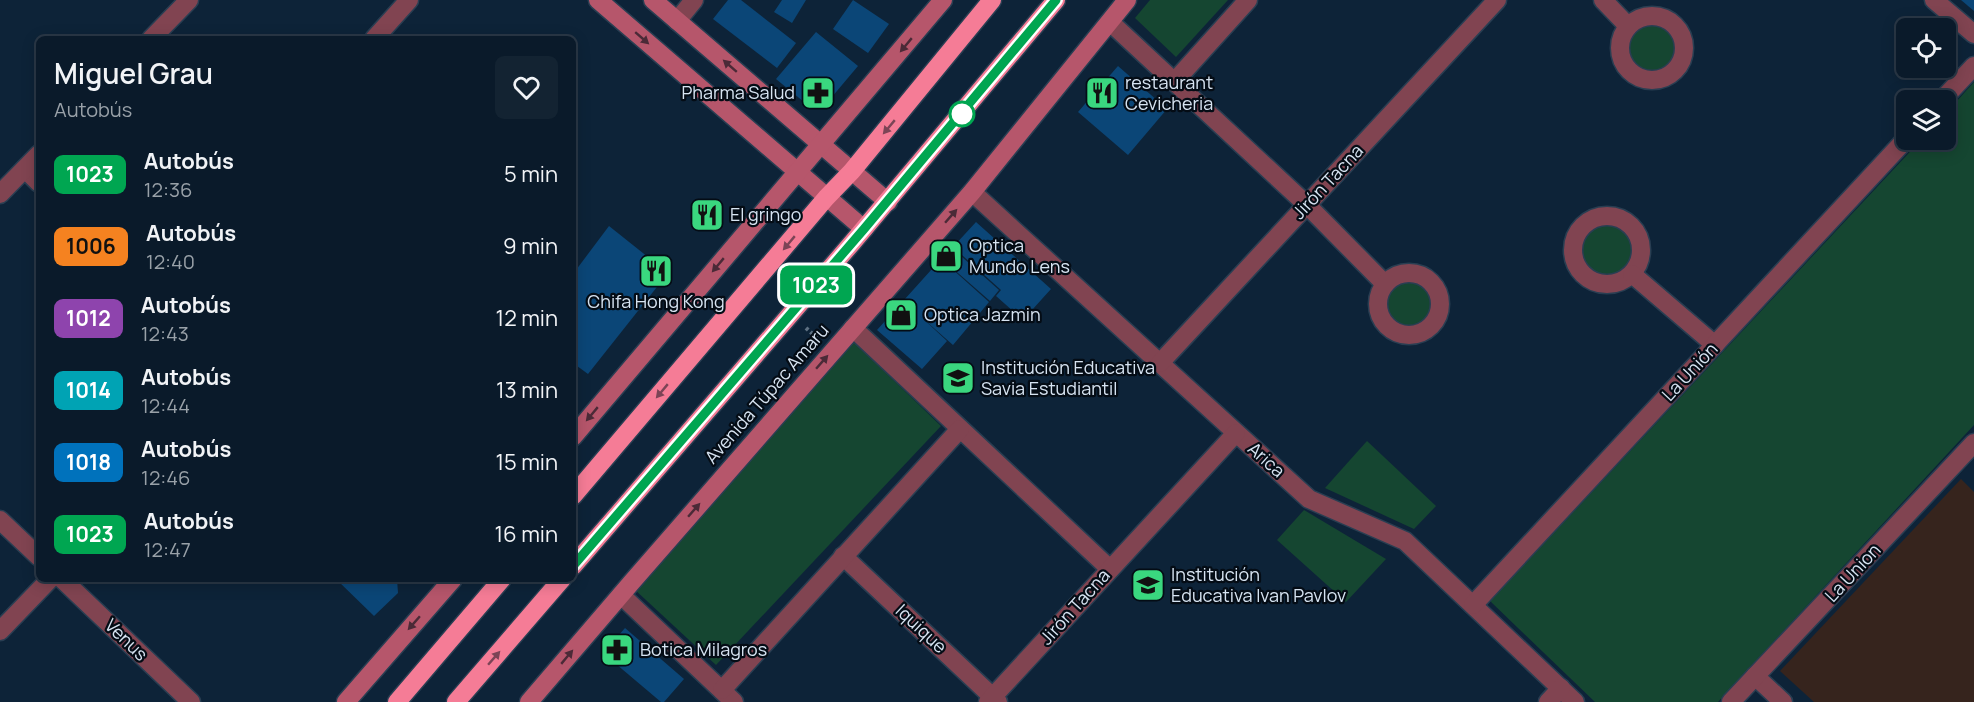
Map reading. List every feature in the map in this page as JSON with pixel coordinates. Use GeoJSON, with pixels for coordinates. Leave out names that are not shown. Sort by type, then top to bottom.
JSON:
{"type":"FeatureCollection","features":[{"type":"Feature","properties":{"kind":"highway"},"geometry":{"type":"LineString","coordinates":[[576,492],[826,198],[852,171],[992,0]]}},
{"type":"Feature","properties":{"kind":"highway","name":"Avenida Túpac Amaru"},"geometry":{"type":"LineString","coordinates":[[576,563],[888,202],[1056,0]]}},
{"type":"Feature","properties":{"kind":"highway"},"geometry":{"type":"LineString","coordinates":[[397,702],[499,582]]}},
{"type":"Feature","properties":{"kind":"highway"},"geometry":{"type":"LineString","coordinates":[[462,700],[560,582]]}},
{"type":"Feature","properties":{"kind":"street"},"geometry":{"type":"LineString","coordinates":[[154,36],[189,0]]}},
{"type":"Feature","properties":{"kind":"street"},"geometry":{"type":"LineString","coordinates":[[377,36],[409,0]]}},
{"type":"Feature","properties":{"kind":"street"},"geometry":{"type":"LineString","coordinates":[[598,0],[864,229]]}},
{"type":"Feature","properties":{"kind":"street"},"geometry":{"type":"LineString","coordinates":[[653,0],[888,202]]}},
{"type":"Feature","properties":{"kind":"street"},"geometry":{"type":"LineString","coordinates":[[677,21],[694,0]]}},
{"type":"Feature","properties":{"kind":"street"},"geometry":{"type":"LineString","coordinates":[[576,433],[943,0]]}},
{"type":"Feature","properties":{"kind":"street","name":"Avenida Túpac Amaru"},"geometry":{"type":"LineString","coordinates":[[529,702],[972,192],[1127,0]]}},
{"type":"Feature","properties":{"kind":"street"},"geometry":{"type":"LineString","coordinates":[[1174,81],[1248,0]]}},
{"type":"Feature","properties":{"kind":"street","name":"Jirón Tacna"},"geometry":{"type":"LineString","coordinates":[[1160,363],[1497,0]]}},
{"type":"Feature","properties":{"kind":"street"},"geometry":{"type":"LineString","coordinates":[[1603,0],[1628,26]]}},
{"type":"Feature","properties":{"kind":"street"},"geometry":{"type":"LineString","coordinates":[[1934,0],[1974,34]]}},
{"type":"Feature","properties":{"kind":"street"},"geometry":{"type":"LineString","coordinates":[[1110,22],[1307,205],[1384,283]]}},
{"type":"Feature","properties":{"kind":"street"},"geometry":{"type":"LineString","coordinates":[[1951,90],[1974,66]]}},
{"type":"Feature","properties":{"kind":"street","name":"La Unión"},"geometry":{"type":"LineString","coordinates":[[1473,605],[1896,150]]}},
{"type":"Feature","properties":{"kind":"street"},"geometry":{"type":"LineString","coordinates":[[0,194],[36,157]]}},
{"type":"Feature","properties":{"kind":"street"},"geometry":{"type":"LineString","coordinates":[[25,169],[36,180]]}},
{"type":"Feature","properties":{"kind":"street","name":"Arica"},"geometry":{"type":"LineString","coordinates":[[972,192],[1309,499],[1405,541],[1575,702]]}},
{"type":"Feature","properties":{"kind":"street"},"geometry":{"type":"LineString","coordinates":[[1632,274],[1714,345]]}},
{"type":"Feature","properties":{"kind":"street"},"geometry":{"type":"LineString","coordinates":[[853,328],[1110,569]]}},
{"type":"Feature","properties":{"kind":"street"},"geometry":{"type":"LineString","coordinates":[[621,595],[728,696],[843,556],[960,429]]}},
{"type":"Feature","properties":{"kind":"street","name":"Jirón Tacna"},"geometry":{"type":"LineString","coordinates":[[993,700],[1236,433]]}},
{"type":"Feature","properties":{"kind":"street","name":"La Union"},"geometry":{"type":"LineString","coordinates":[[1731,702],[1970,455]]}},
{"type":"Feature","properties":{"kind":"street"},"geometry":{"type":"LineString","coordinates":[[0,519],[36,554]]}},
{"type":"Feature","properties":{"kind":"street","name":"Iquique"},"geometry":{"type":"LineString","coordinates":[[843,556],[993,700]]}},
{"type":"Feature","properties":{"kind":"street"},"geometry":{"type":"LineString","coordinates":[[0,631],[47,582]]}},
{"type":"Feature","properties":{"kind":"street","name":"Venus"},"geometry":{"type":"LineString","coordinates":[[65,582],[190,702]]}},
{"type":"Feature","properties":{"kind":"street"},"geometry":{"type":"LineString","coordinates":[[346,702],[449,582]]}},
{"type":"Feature","properties":{"kind":"street"},"geometry":{"type":"LineString","coordinates":[[1755,676],[1783,702]]}},
{"type":"Feature","properties":{"kind":"street"},"geometry":{"type":"LineString","coordinates":[[1548,702],[1561,688]]}},
{"type":"Feature","properties":{"kind":"path"},"geometry":{"type":"LineString","coordinates":[[791,315],[832,351]]}},
{"type":"Feature","properties":{"kind":"shaded area"},"geometry":{"type":"Polygon","coordinates":[[[1961,479],[1974,492],[1974,702],[1814,702],[1780,671],[1961,479]]]}},
{"type":"Feature","properties":{"kind":"green space"},"geometry":{"type":"Polygon","coordinates":[[[1150,0],[1228,0],[1176,57],[1135,18],[1150,0]]]}},
{"type":"Feature","properties":{"kind":"green space"},"geometry":{"type":"Polygon","coordinates":[[[1652,21],[1662,23],[1671,29],[1677,38],[1679,48],[1677,58],[1671,67],[1662,73],[1652,75],[1642,73],[1633,67],[1627,58],[1625,48],[1627,38],[1633,29],[1642,23],[1652,21]]]}},
{"type":"Feature","properties":{"kind":"green space"},"geometry":{"type":"Polygon","coordinates":[[[1974,82],[1974,425],[1718,702],[1595,702],[1490,601],[1912,150],[1956,150],[1956,102],[1974,82]]]}},
{"type":"Feature","properties":{"kind":"green space"},"geometry":{"type":"Polygon","coordinates":[[[1602,221],[1614,221],[1628,229],[1636,243],[1634,260],[1628,269],[1614,277],[1602,277],[1585,265],[1580,255],[1580,243],[1592,226],[1602,221]]]}},
{"type":"Feature","properties":{"kind":"green space"},"geometry":{"type":"Polygon","coordinates":[[[1403,281],[1413,281],[1425,288],[1432,300],[1432,310],[1425,322],[1413,329],[1403,329],[1388,318],[1384,310],[1384,300],[1395,285],[1403,281]]]}},
{"type":"Feature","properties":{"kind":"green space"},"geometry":{"type":"Polygon","coordinates":[[[850,338],[941,426],[716,665],[633,588],[850,338]]]}},
{"type":"Feature","properties":{"kind":"green space"},"geometry":{"type":"Polygon","coordinates":[[[1367,441],[1436,506],[1414,529],[1325,488],[1367,441]]]}},
{"type":"Feature","properties":{"kind":"green space"},"geometry":{"type":"Polygon","coordinates":[[[1304,510],[1386,559],[1346,602],[1277,540],[1304,510]]]}},
{"type":"Feature","properties":{"kind":"building"},"geometry":{"type":"Polygon","coordinates":[[[728,0],[741,0],[796,43],[777,68],[713,19],[728,0]]]}},
{"type":"Feature","properties":{"kind":"building"},"geometry":{"type":"Polygon","coordinates":[[[782,0],[806,0],[792,23],[774,12],[782,0]]]}},
{"type":"Feature","properties":{"kind":"building"},"geometry":{"type":"Polygon","coordinates":[[[853,0],[889,24],[868,53],[833,29],[853,0]]]}},
{"type":"Feature","properties":{"kind":"building"},"geometry":{"type":"Polygon","coordinates":[[[1961,0],[1974,0],[1974,11],[1961,0]]]}},
{"type":"Feature","properties":{"kind":"building"},"geometry":{"type":"Polygon","coordinates":[[[816,32],[858,66],[826,104],[804,102],[776,79],[816,32]]]}},
{"type":"Feature","properties":{"kind":"building"},"geometry":{"type":"Polygon","coordinates":[[[1118,66],[1167,109],[1128,155],[1078,112],[1118,66]]]}},
{"type":"Feature","properties":{"kind":"building"},"geometry":{"type":"Polygon","coordinates":[[[976,222],[1051,289],[1023,320],[996,296],[1001,290],[953,247],[976,222]]]}},
{"type":"Feature","properties":{"kind":"building"},"geometry":{"type":"Polygon","coordinates":[[[609,226],[668,273],[588,374],[576,365],[576,270],[609,226]]]}},
{"type":"Feature","properties":{"kind":"building"},"geometry":{"type":"Polygon","coordinates":[[[952,248],[999,290],[990,301],[942,259],[952,248]]]}},
{"type":"Feature","properties":{"kind":"building"},"geometry":{"type":"Polygon","coordinates":[[[941,259],[989,302],[953,345],[919,315],[947,341],[922,369],[877,330],[941,259]]]}},
{"type":"Feature","properties":{"kind":"building"},"geometry":{"type":"Polygon","coordinates":[[[339,582],[397,582],[398,593],[374,616],[339,582]]]}},
{"type":"Feature","properties":{"kind":"building"},"geometry":{"type":"Polygon","coordinates":[[[625,628],[684,679],[664,702],[661,702],[603,653],[625,628]]]}},
{"type":"Feature","properties":{"kind":"bus line","name":"1023"},"geometry":{"type":"LineString","coordinates":[[576,563],[930,152],[1056,0]]}},
{"type":"Feature","properties":{"kind":"place","name":"Pharma Salud"},"geometry":{"type":"Point","coordinates":[818,93]}},
{"type":"Feature","properties":{"kind":"place","name":"restaurant Cevicheria"},"geometry":{"type":"Point","coordinates":[1102,93]}},
{"type":"Feature","properties":{"kind":"place","name":"El gringo"},"geometry":{"type":"Point","coordinates":[707,215]}},
{"type":"Feature","properties":{"kind":"place","name":"Optica Mundo Lens"},"geometry":{"type":"Point","coordinates":[946,256]}},
{"type":"Feature","properties":{"kind":"place","name":"Chifa Hong Kong"},"geometry":{"type":"Point","coordinates":[656,271]}},
{"type":"Feature","properties":{"kind":"place","name":"Optica Jazmin"},"geometry":{"type":"Point","coordinates":[901,315]}},
{"type":"Feature","properties":{"kind":"place","name":"Institución Educativa Savia Estudiantil"},"geometry":{"type":"Point","coordinates":[958,378]}},
{"type":"Feature","properties":{"kind":"place","name":"Institución Educativa Ivan Pavlov"},"geometry":{"type":"Point","coordinates":[1148,585]}},
{"type":"Feature","properties":{"kind":"place","name":"Botica Milagros"},"geometry":{"type":"Point","coordinates":[617,650]}}]}
